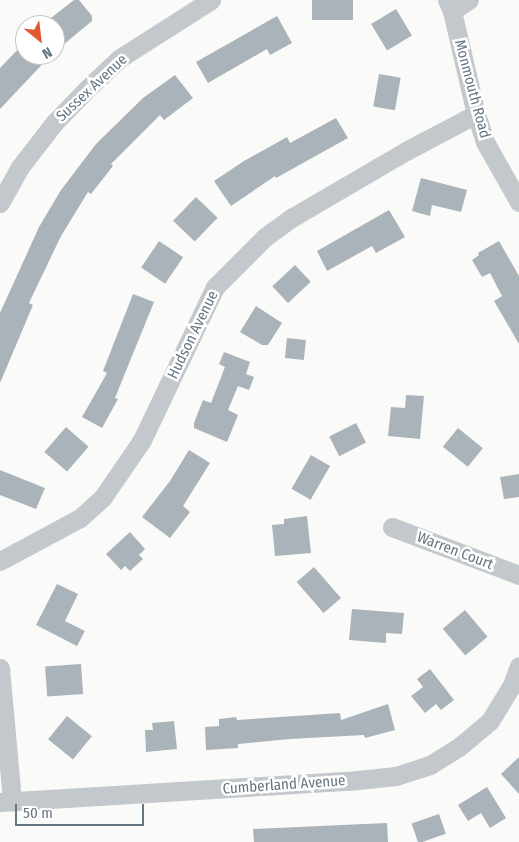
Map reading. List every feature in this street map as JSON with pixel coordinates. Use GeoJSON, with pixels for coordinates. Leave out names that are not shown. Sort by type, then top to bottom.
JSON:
{"type":"FeatureCollection","features":[{"type":"Feature","properties":{"kind":"street","name":"Sussex Avenue"},"geometry":{"type":"LineString","coordinates":[[0,203],[20,167],[54,123],[89,87],[120,58],[211,0]]}},
{"type":"Feature","properties":{"kind":"street"},"geometry":{"type":"LineString","coordinates":[[450,6],[469,0]]}},
{"type":"Feature","properties":{"kind":"street","name":"Monmouth Road"},"geometry":{"type":"LineString","coordinates":[[450,6],[476,114],[485,142],[519,202]]}},
{"type":"Feature","properties":{"kind":"street","name":"Hudson Avenue"},"geometry":{"type":"LineString","coordinates":[[0,561],[80,518],[104,497],[142,440],[215,287],[265,237],[293,217],[406,150],[476,114]]}},
{"type":"Feature","properties":{"kind":"street","name":"Warren Court"},"geometry":{"type":"LineString","coordinates":[[392,526],[519,575]]}},
{"type":"Feature","properties":{"kind":"street","name":"Cumberland Avenue"},"geometry":{"type":"LineString","coordinates":[[6,802],[348,782],[396,776],[430,765],[458,747],[490,721],[512,685],[519,666]]}},
{"type":"Feature","properties":{"kind":"street"},"geometry":{"type":"LineString","coordinates":[[0,668],[6,802]]}},
{"type":"Feature","properties":{"kind":"building"},"geometry":{"type":"Polygon","coordinates":[[[74,0],[79,0],[92,16],[92,21],[65,43],[65,15],[55,15],[74,0]]]}},
{"type":"Feature","properties":{"kind":"building"},"geometry":{"type":"Polygon","coordinates":[[[312,0],[353,0],[353,20],[312,20],[312,0]]]}},
{"type":"Feature","properties":{"kind":"building"},"geometry":{"type":"Polygon","coordinates":[[[396,9],[412,36],[387,51],[371,24],[396,9]]]}},
{"type":"Feature","properties":{"kind":"building"},"geometry":{"type":"Polygon","coordinates":[[[277,16],[292,43],[270,55],[267,49],[208,83],[196,62],[277,16]]]}},
{"type":"Feature","properties":{"kind":"building"},"geometry":{"type":"Polygon","coordinates":[[[15,52],[15,65],[42,65],[0,109],[0,68],[15,52]]]}},
{"type":"Feature","properties":{"kind":"building"},"geometry":{"type":"Polygon","coordinates":[[[379,74],[401,78],[395,110],[373,106],[379,74]]]}},
{"type":"Feature","properties":{"kind":"building"},"geometry":{"type":"Polygon","coordinates":[[[175,75],[193,98],[164,120],[160,115],[111,164],[113,166],[91,194],[88,192],[61,236],[29,303],[33,305],[0,383],[0,313],[39,227],[61,190],[96,144],[143,98],[175,75]]]}},
{"type":"Feature","properties":{"kind":"building"},"geometry":{"type":"Polygon","coordinates":[[[336,118],[348,138],[276,178],[275,176],[231,206],[214,181],[244,161],[287,137],[290,143],[336,118]]]}},
{"type":"Feature","properties":{"kind":"building"},"geometry":{"type":"Polygon","coordinates":[[[421,178],[467,190],[461,212],[432,205],[430,216],[412,211],[421,178]]]}},
{"type":"Feature","properties":{"kind":"building"},"geometry":{"type":"Polygon","coordinates":[[[196,197],[218,218],[195,242],[173,221],[196,197]]]}},
{"type":"Feature","properties":{"kind":"building"},"geometry":{"type":"Polygon","coordinates":[[[389,210],[405,237],[376,253],[372,246],[327,271],[317,251],[389,210]]]}},
{"type":"Feature","properties":{"kind":"building"},"geometry":{"type":"Polygon","coordinates":[[[159,241],[183,257],[165,284],[141,268],[159,241]]]}},
{"type":"Feature","properties":{"kind":"building"},"geometry":{"type":"Polygon","coordinates":[[[499,241],[519,276],[519,344],[494,301],[502,296],[490,273],[482,277],[472,260],[479,255],[478,253],[499,241]]]}},
{"type":"Feature","properties":{"kind":"building"},"geometry":{"type":"Polygon","coordinates":[[[295,265],[311,282],[288,303],[272,286],[295,265]]]}},
{"type":"Feature","properties":{"kind":"building"},"geometry":{"type":"Polygon","coordinates":[[[133,294],[154,302],[115,398],[118,399],[102,428],[82,417],[107,373],[103,371],[133,294]]]}},
{"type":"Feature","properties":{"kind":"building"},"geometry":{"type":"Polygon","coordinates":[[[256,306],[282,323],[268,345],[262,345],[240,332],[256,306]]]}},
{"type":"Feature","properties":{"kind":"building"},"geometry":{"type":"Polygon","coordinates":[[[287,338],[306,340],[304,360],[285,358],[287,338]]]}},
{"type":"Feature","properties":{"kind":"building"},"geometry":{"type":"Polygon","coordinates":[[[224,352],[250,362],[246,374],[254,377],[249,390],[238,386],[228,410],[238,415],[227,442],[194,428],[194,423],[203,400],[211,403],[225,367],[219,364],[224,352]]]}},
{"type":"Feature","properties":{"kind":"building"},"geometry":{"type":"Polygon","coordinates":[[[406,395],[424,396],[420,439],[388,436],[391,407],[405,408],[406,395]]]}},
{"type":"Feature","properties":{"kind":"building"},"geometry":{"type":"Polygon","coordinates":[[[356,423],[366,443],[339,456],[329,437],[356,423]]]}},
{"type":"Feature","properties":{"kind":"building"},"geometry":{"type":"Polygon","coordinates":[[[66,427],[89,447],[67,472],[44,452],[66,427]]]}},
{"type":"Feature","properties":{"kind":"building"},"geometry":{"type":"Polygon","coordinates":[[[458,428],[483,448],[468,467],[443,447],[458,428]]]}},
{"type":"Feature","properties":{"kind":"building"},"geometry":{"type":"Polygon","coordinates":[[[189,450],[210,463],[183,506],[190,512],[170,538],[142,517],[170,481],[189,450]]]}},
{"type":"Feature","properties":{"kind":"building"},"geometry":{"type":"Polygon","coordinates":[[[311,455],[330,466],[311,500],[292,489],[311,455]]]}},
{"type":"Feature","properties":{"kind":"building"},"geometry":{"type":"Polygon","coordinates":[[[0,470],[45,488],[36,509],[0,495],[0,470]]]}},
{"type":"Feature","properties":{"kind":"building"},"geometry":{"type":"Polygon","coordinates":[[[519,474],[519,497],[504,499],[500,477],[519,474]]]}},
{"type":"Feature","properties":{"kind":"building"},"geometry":{"type":"Polygon","coordinates":[[[307,516],[311,553],[275,556],[272,525],[284,524],[284,519],[307,516]]]}},
{"type":"Feature","properties":{"kind":"building"},"geometry":{"type":"Polygon","coordinates":[[[130,532],[145,549],[139,555],[143,559],[130,571],[125,566],[121,570],[106,554],[130,532]]]}},
{"type":"Feature","properties":{"kind":"building"},"geometry":{"type":"Polygon","coordinates":[[[314,567],[341,598],[324,613],[297,582],[314,567]]]}},
{"type":"Feature","properties":{"kind":"building"},"geometry":{"type":"Polygon","coordinates":[[[57,584],[78,594],[65,621],[85,631],[77,646],[36,625],[57,584]]]}},
{"type":"Feature","properties":{"kind":"building"},"geometry":{"type":"Polygon","coordinates":[[[352,609],[404,613],[402,634],[386,633],[386,643],[349,640],[352,609]]]}},
{"type":"Feature","properties":{"kind":"building"},"geometry":{"type":"Polygon","coordinates":[[[465,610],[487,637],[465,655],[443,629],[465,610]]]}},
{"type":"Feature","properties":{"kind":"building"},"geometry":{"type":"Polygon","coordinates":[[[81,664],[83,694],[47,696],[45,667],[81,664]]]}},
{"type":"Feature","properties":{"kind":"building"},"geometry":{"type":"Polygon","coordinates":[[[430,669],[454,700],[441,710],[436,704],[425,713],[411,696],[423,687],[417,679],[430,669]]]}},
{"type":"Feature","properties":{"kind":"building"},"geometry":{"type":"Polygon","coordinates":[[[388,704],[395,730],[365,738],[364,735],[290,739],[238,744],[238,748],[206,750],[205,727],[219,726],[219,719],[236,717],[237,720],[340,713],[341,720],[388,704]]]}},
{"type":"Feature","properties":{"kind":"building"},"geometry":{"type":"Polygon","coordinates":[[[67,716],[92,736],[73,759],[48,739],[67,716]]]}},
{"type":"Feature","properties":{"kind":"building"},"geometry":{"type":"Polygon","coordinates":[[[174,721],[177,749],[146,752],[145,730],[153,730],[152,723],[174,721]]]}},
{"type":"Feature","properties":{"kind":"building"},"geometry":{"type":"Polygon","coordinates":[[[519,757],[519,794],[501,774],[519,757]]]}},
{"type":"Feature","properties":{"kind":"building"},"geometry":{"type":"Polygon","coordinates":[[[487,787],[506,818],[490,828],[481,813],[468,821],[458,805],[487,787]]]}},
{"type":"Feature","properties":{"kind":"building"},"geometry":{"type":"Polygon","coordinates":[[[439,814],[446,834],[418,842],[412,823],[439,814]]]}},
{"type":"Feature","properties":{"kind":"building"},"geometry":{"type":"Polygon","coordinates":[[[387,823],[388,842],[254,842],[253,829],[387,823]]]}}]}
